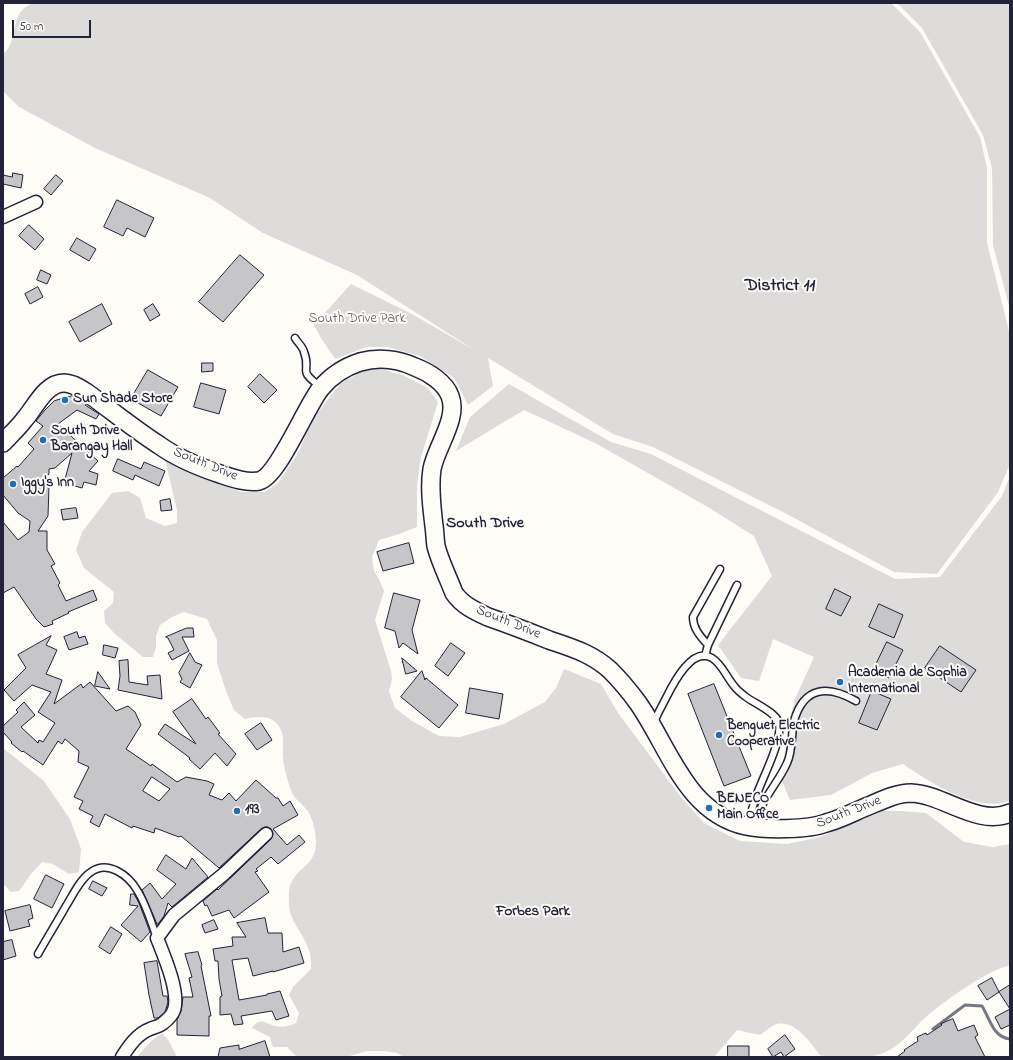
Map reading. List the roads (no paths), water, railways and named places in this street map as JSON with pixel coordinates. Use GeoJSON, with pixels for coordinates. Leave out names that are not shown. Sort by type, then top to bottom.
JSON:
{"type":"FeatureCollection","features":[{"type":"Feature","properties":{"kind":"main road","name":"South Drive"},"geometry":{"type":"LineString","coordinates":[[3,442],[25,420],[44,394],[53,385],[64,383],[76,386],[86,392],[161,446],[192,463],[231,478],[245,481],[260,481],[268,476],[277,464],[308,407],[321,387],[339,372],[353,364],[368,360],[382,359],[412,365],[427,372],[447,389],[452,406],[451,417],[432,469],[432,500],[436,545],[454,593],[459,600],[482,614],[592,656],[610,670],[639,704],[674,767],[695,796],[716,813],[731,821],[751,826],[774,828],[812,827],[826,824],[894,795],[912,793],[932,798],[984,816],[1004,816],[1010,813]]}},
{"type":"Feature","properties":{"kind":"street"},"geometry":{"type":"LineString","coordinates":[[3,216],[36,202]]}},
{"type":"Feature","properties":{"kind":"street"},"geometry":{"type":"LineString","coordinates":[[122,1057],[138,1036],[150,1028],[160,1026],[166,1021],[174,1010],[174,992],[172,983],[157,938],[174,915],[226,873],[266,834]]}},
{"type":"Feature","properties":{"kind":"lane"},"geometry":{"type":"LineString","coordinates":[[295,338],[304,351],[306,360],[305,372],[309,378],[321,387]]}},
{"type":"Feature","properties":{"kind":"lane"},"geometry":{"type":"LineString","coordinates":[[708,645],[693,625],[693,617],[720,569]]}},
{"type":"Feature","properties":{"kind":"lane"},"geometry":{"type":"LineString","coordinates":[[705,656],[708,645],[737,585]]}},
{"type":"Feature","properties":{"kind":"lane"},"geometry":{"type":"LineString","coordinates":[[652,727],[678,677],[691,662],[698,657],[705,656],[712,658],[717,662],[735,688],[747,698],[773,714],[779,722],[779,731],[771,760],[760,785],[751,826]]}},
{"type":"Feature","properties":{"kind":"lane"},"geometry":{"type":"LineString","coordinates":[[751,826],[789,761],[794,721],[802,702],[815,692],[833,692],[846,695],[856,701]]}},
{"type":"Feature","properties":{"kind":"lane"},"geometry":{"type":"LineString","coordinates":[[38,954],[79,884],[90,872],[103,868],[118,871],[131,882],[143,901],[157,938]]}},
{"type":"Feature","properties":{"kind":"waterway"},"geometry":{"type":"LineString","coordinates":[[933,1029],[965,1005],[982,1006],[996,1031],[1004,1038],[1010,1039]]}},
{"type":"Feature","properties":{"kind":"place","name":"Sun Shade Store"},"geometry":{"type":"Point","coordinates":[65,400]}},
{"type":"Feature","properties":{"kind":"place","name":"South Drive Barangay Hall"},"geometry":{"type":"Point","coordinates":[43,440]}},
{"type":"Feature","properties":{"kind":"place","name":"Iggy's Inn"},"geometry":{"type":"Point","coordinates":[13,484]}},
{"type":"Feature","properties":{"kind":"place","name":"Academia de Sophia International"},"geometry":{"type":"Point","coordinates":[840,682]}},
{"type":"Feature","properties":{"kind":"place","name":"Benguet Electric Cooperative"},"geometry":{"type":"Point","coordinates":[719,735]}},
{"type":"Feature","properties":{"kind":"place","name":"BENECO Main Office"},"geometry":{"type":"Point","coordinates":[709,808]}},
{"type":"Feature","properties":{"kind":"place","name":"193"},"geometry":{"type":"Point","coordinates":[237,811]}},
{"type":"Feature","properties":{"kind":"district","name":"District 11"},"geometry":{"type":"Point","coordinates":[780,287]}},
{"type":"Feature","properties":{"kind":"district","name":"South Drive"},"geometry":{"type":"Point","coordinates":[485,524]}},
{"type":"Feature","properties":{"kind":"district","name":"Forbes Park"},"geometry":{"type":"Point","coordinates":[533,913]}},
{"type":"Feature","properties":{"kind":"park label","name":"South Drive Park"},"geometry":{"type":"Point","coordinates":[357,320]}}]}
